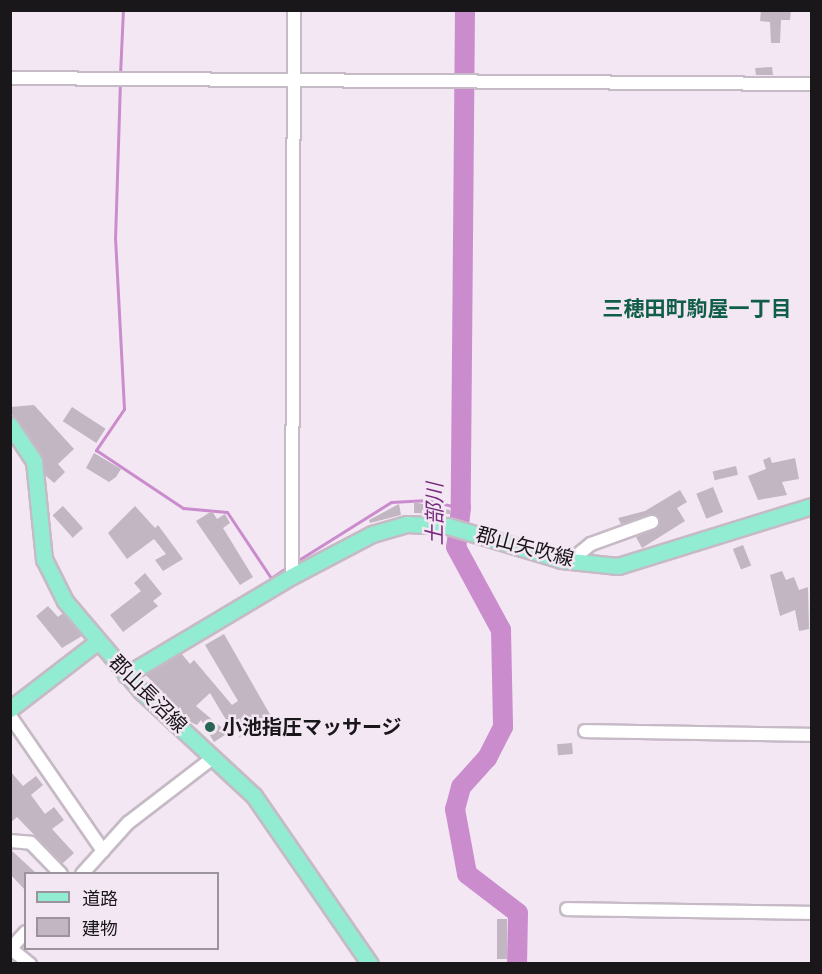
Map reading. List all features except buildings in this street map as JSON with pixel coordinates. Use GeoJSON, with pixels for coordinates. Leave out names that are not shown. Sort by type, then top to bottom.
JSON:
{"type":"FeatureCollection","features":[{"type":"Feature","properties":{"kind":"main road","name":"郡山長沼線"},"geometry":{"type":"LineString","coordinates":[[10,424],[34,461],[46,570],[97,642],[126,675],[254,796],[370,963]]}},
{"type":"Feature","properties":{"kind":"main road","name":"郡山矢吹線"},"geometry":{"type":"LineString","coordinates":[[126,675],[292,576],[372,534],[423,523],[570,561],[618,566],[812,506]]}},
{"type":"Feature","properties":{"kind":"main road"},"geometry":{"type":"LineString","coordinates":[[10,709],[97,642]]}},
{"type":"Feature","properties":{"kind":"street"},"geometry":{"type":"LineString","coordinates":[[292,576],[294,10]]}},
{"type":"Feature","properties":{"kind":"street"},"geometry":{"type":"LineString","coordinates":[[10,78],[812,84]]}},
{"type":"Feature","properties":{"kind":"street"},"geometry":{"type":"LineString","coordinates":[[570,561],[591,544],[652,522]]}},
{"type":"Feature","properties":{"kind":"street"},"geometry":{"type":"LineString","coordinates":[[10,716],[103,851]]}},
{"type":"Feature","properties":{"kind":"street"},"geometry":{"type":"LineString","coordinates":[[585,731],[812,735]]}},
{"type":"Feature","properties":{"kind":"street"},"geometry":{"type":"LineString","coordinates":[[83,872],[128,823],[214,757]]}},
{"type":"Feature","properties":{"kind":"street"},"geometry":{"type":"LineString","coordinates":[[10,841],[31,843],[60,872]]}},
{"type":"Feature","properties":{"kind":"street"},"geometry":{"type":"LineString","coordinates":[[567,909],[812,913]]}},
{"type":"Feature","properties":{"kind":"street"},"geometry":{"type":"LineString","coordinates":[[24,934],[11,948],[30,963]]}},
{"type":"Feature","properties":{"kind":"waterway"},"geometry":{"type":"LineString","coordinates":[[120,75],[123,10]]}},
{"type":"Feature","properties":{"kind":"waterway","name":"土部川"},"geometry":{"type":"LineString","coordinates":[[465,10],[461,508],[456,547],[501,630],[503,727],[487,758],[461,787],[455,809],[467,874],[518,913],[517,964]]}},
{"type":"Feature","properties":{"kind":"waterway"},"geometry":{"type":"LineString","coordinates":[[120,81],[115,237],[124,409],[96,450],[183,508],[227,512],[271,578],[289,566]]}},
{"type":"Feature","properties":{"kind":"waterway"},"geometry":{"type":"LineString","coordinates":[[297,561],[391,502],[428,500],[461,508]]}},
{"type":"Feature","properties":{"kind":"place","name":"小池指圧マッサージ"},"geometry":{"type":"Point","coordinates":[210,727]}},
{"type":"Feature","properties":{"kind":"district","name":"三穂田町駒屋一丁目"},"geometry":{"type":"Point","coordinates":[697,309]}}]}
